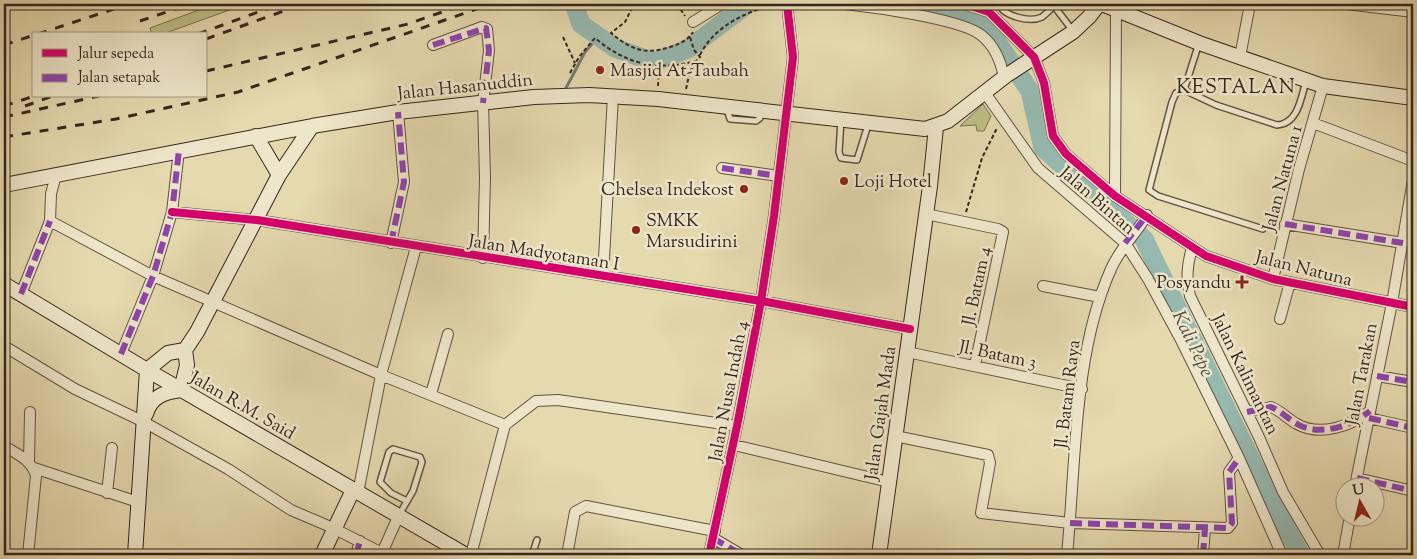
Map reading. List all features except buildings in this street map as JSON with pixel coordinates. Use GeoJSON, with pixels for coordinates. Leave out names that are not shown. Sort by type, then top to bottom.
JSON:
{"type":"FeatureCollection","features":[{"type":"Feature","properties":{"kind":"main road"},"geometry":{"type":"LineString","coordinates":[[936,127],[948,121],[1031,59],[1073,32],[1100,4],[1323,86],[1413,98]]}},
{"type":"Feature","properties":{"kind":"main road","name":"Jalan Hasanuddin"},"geometry":{"type":"LineString","coordinates":[[4,185],[312,126],[398,112],[534,96],[613,96],[685,101],[915,129],[936,127]]}},
{"type":"Feature","properties":{"kind":"main road"},"geometry":{"type":"LineString","coordinates":[[144,422],[152,402],[159,395],[181,390],[187,365],[185,350],[214,301],[280,175],[312,126]]}},
{"type":"Feature","properties":{"kind":"main road","name":"Jalan Gajah Mada"},"geometry":{"type":"LineString","coordinates":[[879,555],[926,214],[936,127]]}},
{"type":"Feature","properties":{"kind":"main road"},"geometry":{"type":"LineString","coordinates":[[256,136],[280,175]]}},
{"type":"Feature","properties":{"kind":"main road","name":"Jalan R.M. Said"},"geometry":{"type":"LineString","coordinates":[[4,284],[181,390],[466,555]]}},
{"type":"Feature","properties":{"kind":"main road"},"geometry":{"type":"LineString","coordinates":[[135,555],[147,370],[168,353],[185,350]]}},
{"type":"Feature","properties":{"kind":"main road"},"geometry":{"type":"LineString","coordinates":[[322,555],[333,528],[355,492]]}},
{"type":"Feature","properties":{"kind":"street"},"geometry":{"type":"LineString","coordinates":[[691,23],[722,4]]}},
{"type":"Feature","properties":{"kind":"street","name":"Jalan Nusa Indah 4"},"geometry":{"type":"LineString","coordinates":[[709,555],[738,426],[761,301],[779,176],[793,57],[787,4]]}},
{"type":"Feature","properties":{"kind":"street"},"geometry":{"type":"LineString","coordinates":[[845,4],[919,16],[967,27],[979,34],[994,49],[1006,77]]}},
{"type":"Feature","properties":{"kind":"street"},"geometry":{"type":"LineString","coordinates":[[965,4],[987,8],[1002,22],[1031,59],[1044,83],[1053,136],[1066,154],[1115,196],[1192,248]]}},
{"type":"Feature","properties":{"kind":"street"},"geometry":{"type":"LineString","coordinates":[[1240,57],[1250,4]]}},
{"type":"Feature","properties":{"kind":"street"},"geometry":{"type":"LineString","coordinates":[[1346,4],[1413,12]]}},
{"type":"Feature","properties":{"kind":"street"},"geometry":{"type":"LineString","coordinates":[[1115,196],[1116,9]]}},
{"type":"Feature","properties":{"kind":"street"},"geometry":{"type":"LineString","coordinates":[[433,44],[486,28],[489,50],[483,103],[485,177],[483,258]]}},
{"type":"Feature","properties":{"kind":"street","name":"Jalan Natuna 1"},"geometry":{"type":"LineString","coordinates":[[1273,279],[1285,224],[1323,86]]}},
{"type":"Feature","properties":{"kind":"street","name":"Jalan Bintan"},"geometry":{"type":"LineString","coordinates":[[985,93],[1027,154],[1048,178],[1129,239],[1239,458],[1282,555]]}},
{"type":"Feature","properties":{"kind":"street"},"geometry":{"type":"LineString","coordinates":[[603,276],[613,96]]}},
{"type":"Feature","properties":{"kind":"street"},"geometry":{"type":"LineString","coordinates":[[391,243],[404,182],[398,112]]}},
{"type":"Feature","properties":{"kind":"street"},"geometry":{"type":"LineString","coordinates":[[1313,123],[1413,161]]}},
{"type":"Feature","properties":{"kind":"street"},"geometry":{"type":"LineString","coordinates":[[121,354],[153,276],[172,212],[179,150]]}},
{"type":"Feature","properties":{"kind":"street"},"geometry":{"type":"LineString","coordinates":[[722,168],[779,176]]}},
{"type":"Feature","properties":{"kind":"street"},"geometry":{"type":"LineString","coordinates":[[21,294],[50,221],[51,194],[56,175]]}},
{"type":"Feature","properties":{"kind":"street","name":"Jalan Tarakan"},"geometry":{"type":"LineString","coordinates":[[1357,476],[1392,303],[1413,180]]}},
{"type":"Feature","properties":{"kind":"street","name":"Jalan Madyotaman I"},"geometry":{"type":"LineString","coordinates":[[172,212],[257,220],[483,258],[761,301],[910,329]]}},
{"type":"Feature","properties":{"kind":"street","name":"Jl. Batam 4"},"geometry":{"type":"LineString","coordinates":[[926,214],[1002,230],[1003,236],[975,366]]}},
{"type":"Feature","properties":{"kind":"street","name":"Jl. Batam Raya"},"geometry":{"type":"LineString","coordinates":[[1066,555],[1089,336],[1100,297],[1129,239],[1146,218]]}},
{"type":"Feature","properties":{"kind":"street"},"geometry":{"type":"LineString","coordinates":[[50,221],[84,242],[153,276],[381,375],[505,425]]}},
{"type":"Feature","properties":{"kind":"street"},"geometry":{"type":"LineString","coordinates":[[1285,224],[1402,243]]}},
{"type":"Feature","properties":{"kind":"street"},"geometry":{"type":"LineString","coordinates":[[355,492],[381,375],[416,247]]}},
{"type":"Feature","properties":{"kind":"street","name":"Jalan Natuna"},"geometry":{"type":"LineString","coordinates":[[1192,248],[1206,256],[1273,279],[1413,307]]}},
{"type":"Feature","properties":{"kind":"street","name":"Jalan Kalimantan"},"geometry":{"type":"LineString","coordinates":[[1192,248],[1187,272],[1190,296],[1247,412],[1283,492],[1320,555]]}},
{"type":"Feature","properties":{"kind":"street"},"geometry":{"type":"LineString","coordinates":[[1280,319],[1290,282]]}},
{"type":"Feature","properties":{"kind":"street"},"geometry":{"type":"LineString","coordinates":[[1043,286],[1100,297]]}},
{"type":"Feature","properties":{"kind":"street"},"geometry":{"type":"LineString","coordinates":[[431,394],[448,334]]}},
{"type":"Feature","properties":{"kind":"street"},"geometry":{"type":"LineString","coordinates":[[4,346],[75,389],[144,422],[235,472],[291,510],[333,528],[384,554],[398,517]]}},
{"type":"Feature","properties":{"kind":"street","name":"Jl. Batam 3"},"geometry":{"type":"LineString","coordinates":[[907,352],[1082,389]]}},
{"type":"Feature","properties":{"kind":"street"},"geometry":{"type":"LineString","coordinates":[[1377,376],[1413,382]]}},
{"type":"Feature","properties":{"kind":"street"},"geometry":{"type":"LineString","coordinates":[[471,555],[505,425],[527,407],[545,399],[738,426]]}},
{"type":"Feature","properties":{"kind":"street"},"geometry":{"type":"LineString","coordinates":[[1247,412],[1271,407],[1298,424],[1322,430],[1370,415],[1413,428]]}},
{"type":"Feature","properties":{"kind":"street"},"geometry":{"type":"LineString","coordinates":[[28,555],[36,484],[32,465],[30,412]]}},
{"type":"Feature","properties":{"kind":"street"},"geometry":{"type":"LineString","coordinates":[[896,436],[988,455],[990,463],[982,512],[1070,523],[1205,529],[1228,528],[1231,526],[1229,472],[1239,458]]}},
{"type":"Feature","properties":{"kind":"street"},"geometry":{"type":"LineString","coordinates":[[734,445],[889,482]]}},
{"type":"Feature","properties":{"kind":"street"},"geometry":{"type":"LineString","coordinates":[[4,446],[32,465],[107,493],[138,502]]}},
{"type":"Feature","properties":{"kind":"street"},"geometry":{"type":"LineString","coordinates":[[107,493],[112,448]]}},
{"type":"Feature","properties":{"kind":"street"},"geometry":{"type":"LineString","coordinates":[[1384,486],[1413,491]]}},
{"type":"Feature","properties":{"kind":"street"},"geometry":{"type":"LineString","coordinates":[[567,555],[575,512],[586,506],[714,534],[742,555]]}},
{"type":"Feature","properties":{"kind":"street"},"geometry":{"type":"LineString","coordinates":[[1343,555],[1348,526]]}},
{"type":"Feature","properties":{"kind":"street"},"geometry":{"type":"LineString","coordinates":[[1203,555],[1205,529]]}},
{"type":"Feature","properties":{"kind":"street"},"geometry":{"type":"LineString","coordinates":[[356,555],[360,541]]}},
{"type":"Feature","properties":{"kind":"lane"},"geometry":{"type":"LineString","coordinates":[[998,4],[1001,9],[1019,18],[1041,17],[1054,6]]}},
{"type":"Feature","properties":{"kind":"lane"},"geometry":{"type":"LineString","coordinates":[[1048,4],[1054,6],[1073,32]]}},
{"type":"Feature","properties":{"kind":"lane"},"geometry":{"type":"LineString","coordinates":[[1184,90],[1200,42]]}},
{"type":"Feature","properties":{"kind":"lane"},"geometry":{"type":"LineString","coordinates":[[1263,229],[1158,196],[1149,190],[1172,102],[1176,93],[1184,90],[1216,106],[1276,125],[1283,124],[1293,118],[1306,80]]}},
{"type":"Feature","properties":{"kind":"lane"},"geometry":{"type":"LineString","coordinates":[[840,120],[840,155],[842,158],[855,161],[860,155],[868,123]]}},
{"type":"Feature","properties":{"kind":"lane"},"geometry":{"type":"LineString","coordinates":[[398,517],[417,480],[422,462],[420,457],[397,449],[388,452],[379,480],[391,493],[406,500]]}},
{"type":"Feature","properties":{"kind":"lane"},"geometry":{"type":"LineString","coordinates":[[384,508],[391,493]]}},
{"type":"Feature","properties":{"kind":"lane"},"geometry":{"type":"LineString","coordinates":[[532,555],[537,540]]}},
{"type":"Feature","properties":{"kind":"path"},"geometry":{"type":"LineString","coordinates":[[632,4],[625,22],[611,33],[634,48],[645,51],[660,51],[690,37],[693,32],[691,23],[677,4]]}},
{"type":"Feature","properties":{"kind":"path"},"geometry":{"type":"LineString","coordinates":[[632,8],[645,4]]}},
{"type":"Feature","properties":{"kind":"path"},"geometry":{"type":"LineString","coordinates":[[685,101],[686,80],[712,40],[740,16],[753,10],[780,4]]}},
{"type":"Feature","properties":{"kind":"path"},"geometry":{"type":"LineString","coordinates":[[563,37],[575,64]]}},
{"type":"Feature","properties":{"kind":"path"},"geometry":{"type":"LineString","coordinates":[[690,37],[694,49],[700,56]]}},
{"type":"Feature","properties":{"kind":"path"},"geometry":{"type":"LineString","coordinates":[[570,73],[595,38],[634,62],[651,67],[687,63],[696,60],[700,56]]}},
{"type":"Feature","properties":{"kind":"path"},"geometry":{"type":"LineString","coordinates":[[658,99],[659,66]]}},
{"type":"Feature","properties":{"kind":"path"},"geometry":{"type":"LineString","coordinates":[[964,221],[982,158],[1002,120]]}},
{"type":"Feature","properties":{"kind":"green space"},"geometry":{"type":"Polygon","coordinates":[[[215,4],[246,4],[169,32],[151,32],[150,28],[215,4]]]}},
{"type":"Feature","properties":{"kind":"green space"},"geometry":{"type":"Polygon","coordinates":[[[983,104],[991,116],[984,131],[977,131],[976,125],[960,126],[983,104]]]}},
{"type":"Feature","properties":{"kind":"waterway","name":"Kali Pepe"},"geometry":{"type":"LineString","coordinates":[[574,4],[581,24],[615,48],[654,62],[688,49],[748,4]]}},
{"type":"Feature","properties":{"kind":"waterway","name":"Kali Pepe"},"geometry":{"type":"LineString","coordinates":[[901,4],[985,24],[1030,91],[1043,148],[1144,239],[1270,499],[1301,555]]}},
{"type":"Feature","properties":{"kind":"waterway"},"geometry":{"type":"LineString","coordinates":[[566,88],[585,52],[599,36]]}},
{"type":"Feature","properties":{"kind":"railway"},"geometry":{"type":"LineString","coordinates":[[44,32],[129,4]]}},
{"type":"Feature","properties":{"kind":"railway"},"geometry":{"type":"LineString","coordinates":[[140,21],[190,4]]}},
{"type":"Feature","properties":{"kind":"railway"},"geometry":{"type":"LineString","coordinates":[[203,32],[280,4]]}},
{"type":"Feature","properties":{"kind":"railway"},"geometry":{"type":"LineString","coordinates":[[208,38],[303,4]]}},
{"type":"Feature","properties":{"kind":"railway"},"geometry":{"type":"LineString","coordinates":[[208,71],[408,24],[465,4]]}},
{"type":"Feature","properties":{"kind":"railway"},"geometry":{"type":"LineString","coordinates":[[4,137],[116,119],[238,92],[491,4]]}},
{"type":"Feature","properties":{"kind":"railway"},"geometry":{"type":"LineString","coordinates":[[4,45],[32,36]]}},
{"type":"Feature","properties":{"kind":"railway"},"geometry":{"type":"LineString","coordinates":[[4,106],[32,97]]}},
{"type":"Feature","properties":{"kind":"railway"},"geometry":{"type":"LineString","coordinates":[[25,106],[47,98]]}},
{"type":"Feature","properties":{"kind":"railway"},"geometry":{"type":"LineString","coordinates":[[4,117],[90,98]]}},
{"type":"Feature","properties":{"kind":"marked path"},"geometry":{"type":"LineString","coordinates":[[433,45],[486,28],[489,50],[483,103]]}},
{"type":"Feature","properties":{"kind":"marked path"},"geometry":{"type":"LineString","coordinates":[[391,243],[404,182],[398,112]]}},
{"type":"Feature","properties":{"kind":"marked path"},"geometry":{"type":"LineString","coordinates":[[121,354],[153,276],[172,212],[179,150]]}},
{"type":"Feature","properties":{"kind":"marked path"},"geometry":{"type":"LineString","coordinates":[[722,168],[779,176]]}},
{"type":"Feature","properties":{"kind":"marked path"},"geometry":{"type":"LineString","coordinates":[[1125,243],[1147,215]]}},
{"type":"Feature","properties":{"kind":"marked path"},"geometry":{"type":"LineString","coordinates":[[21,294],[50,221]]}},
{"type":"Feature","properties":{"kind":"marked path"},"geometry":{"type":"LineString","coordinates":[[1285,224],[1403,243]]}},
{"type":"Feature","properties":{"kind":"marked path"},"geometry":{"type":"LineString","coordinates":[[1377,376],[1413,382]]}},
{"type":"Feature","properties":{"kind":"marked path"},"geometry":{"type":"LineString","coordinates":[[1247,412],[1271,407],[1306,428],[1325,430],[1345,425],[1370,411]]}},
{"type":"Feature","properties":{"kind":"marked path"},"geometry":{"type":"LineString","coordinates":[[1369,418],[1413,428]]}},
{"type":"Feature","properties":{"kind":"marked path"},"geometry":{"type":"LineString","coordinates":[[1070,523],[1228,528],[1232,523],[1229,472],[1239,458]]}},
{"type":"Feature","properties":{"kind":"marked path"},"geometry":{"type":"LineString","coordinates":[[1384,484],[1413,491]]}},
{"type":"Feature","properties":{"kind":"marked path"},"geometry":{"type":"LineString","coordinates":[[1203,555],[1205,529]]}},
{"type":"Feature","properties":{"kind":"marked path"},"geometry":{"type":"LineString","coordinates":[[713,538],[742,555]]}},
{"type":"Feature","properties":{"kind":"marked path"},"geometry":{"type":"LineString","coordinates":[[356,555],[360,541]]}},
{"type":"Feature","properties":{"kind":"cycle path"},"geometry":{"type":"LineString","coordinates":[[709,555],[737,426],[761,301],[774,216],[793,57],[787,4]]}},
{"type":"Feature","properties":{"kind":"cycle path"},"geometry":{"type":"LineString","coordinates":[[965,4],[989,12],[1034,57],[1044,83],[1053,136],[1066,154],[1115,196],[1206,256],[1273,279],[1413,307]]}},
{"type":"Feature","properties":{"kind":"cycle path"},"geometry":{"type":"LineString","coordinates":[[172,212],[257,220],[761,301],[910,329]]}},
{"type":"Feature","properties":{"kind":"place","name":"Masjid At-Taubah"},"geometry":{"type":"Point","coordinates":[600,70]}},
{"type":"Feature","properties":{"kind":"place","name":"Loji Hotel"},"geometry":{"type":"Point","coordinates":[844,181]}},
{"type":"Feature","properties":{"kind":"place","name":"Chelsea Indekost"},"geometry":{"type":"Point","coordinates":[744,189]}},
{"type":"Feature","properties":{"kind":"place","name":"SMKK Marsudirini"},"geometry":{"type":"Point","coordinates":[636,230]}},
{"type":"Feature","properties":{"kind":"place","name":"Posyandu"},"geometry":{"type":"Point","coordinates":[1242,282]}},
{"type":"Feature","properties":{"kind":"district","name":"KESTALAN"},"geometry":{"type":"Point","coordinates":[1236,86]}}]}
